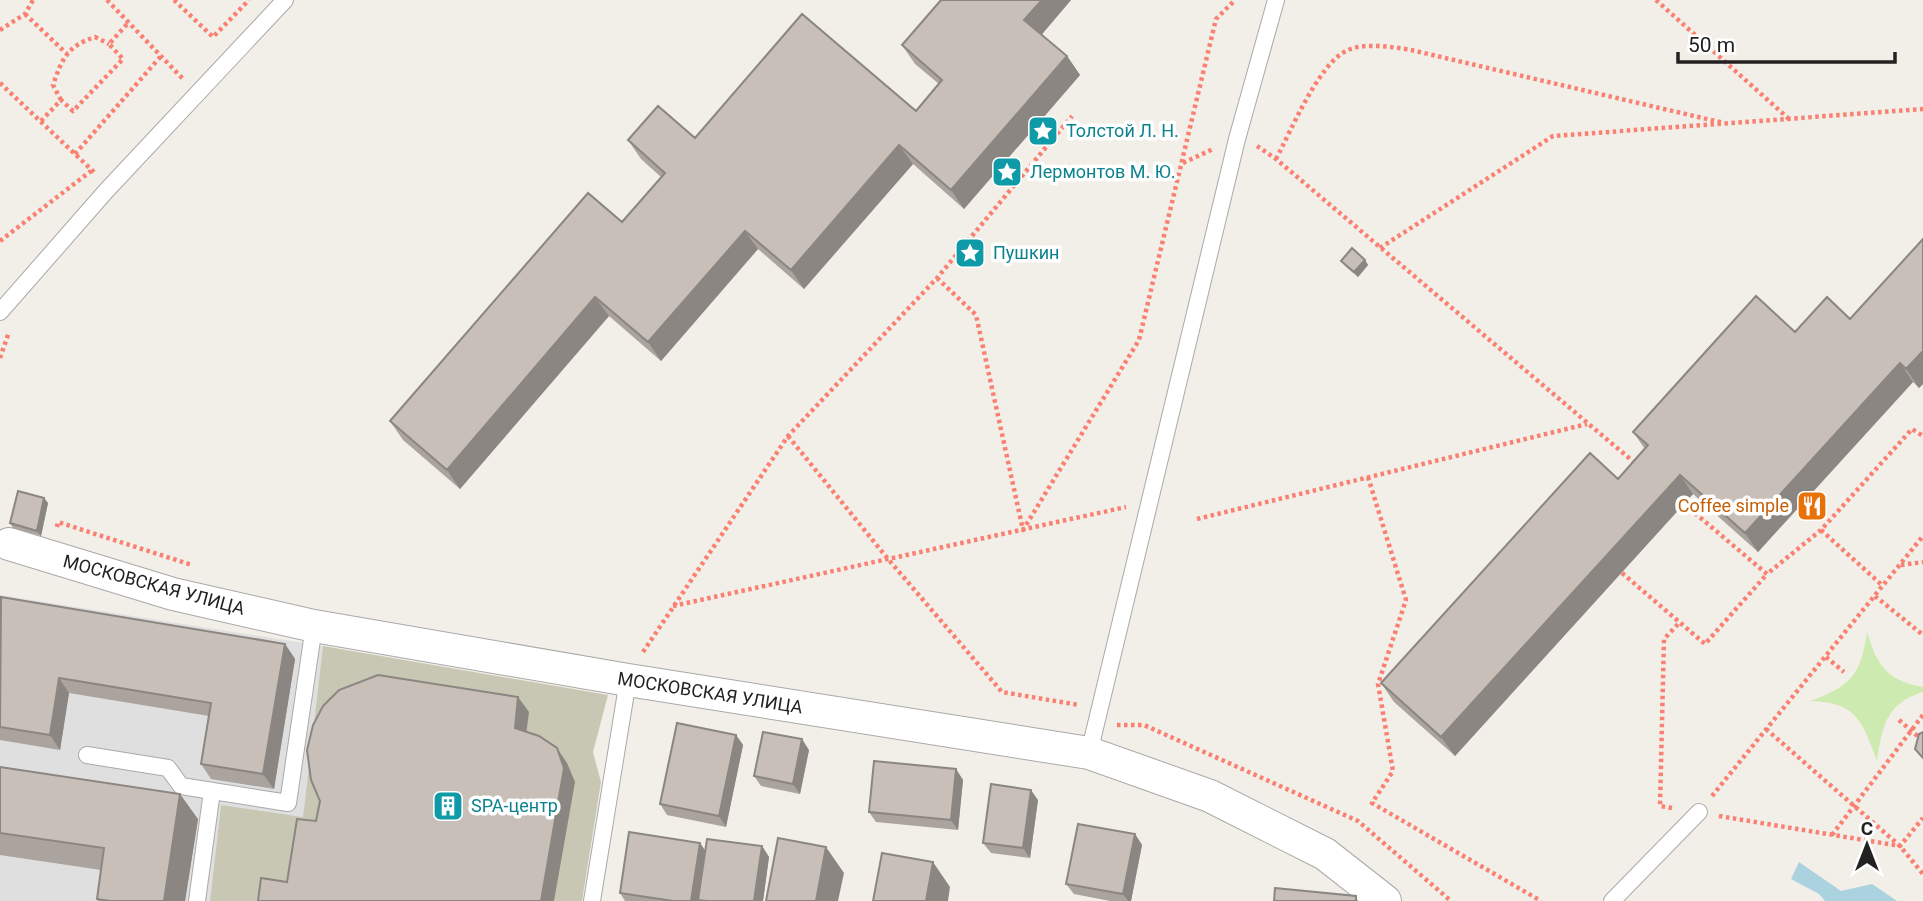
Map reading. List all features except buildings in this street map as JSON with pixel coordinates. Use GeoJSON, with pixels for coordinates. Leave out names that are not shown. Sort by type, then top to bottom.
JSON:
{"type":"FeatureCollection","features":[{"type":"Feature","properties":{"kind":"street","name":"МОСКОВСКАЯ УЛИЦА"},"geometry":{"type":"LineString","coordinates":[[4,542],[173,594],[314,626],[628,680],[1093,739],[1325,854],[1385,901]]}},
{"type":"Feature","properties":{"kind":"lane"},"geometry":{"type":"LineString","coordinates":[[0,312],[106,191],[285,0]]}},
{"type":"Feature","properties":{"kind":"lane"},"geometry":{"type":"LineString","coordinates":[[1093,739],[1237,139],[1276,0]]}},
{"type":"Feature","properties":{"kind":"lane"},"geometry":{"type":"LineString","coordinates":[[87,755],[168,768],[181,786],[288,803],[314,626]]}},
{"type":"Feature","properties":{"kind":"lane"},"geometry":{"type":"LineString","coordinates":[[592,901],[628,680]]}},
{"type":"Feature","properties":{"kind":"lane"},"geometry":{"type":"LineString","coordinates":[[197,901],[212,791]]}},
{"type":"Feature","properties":{"kind":"lane"},"geometry":{"type":"LineString","coordinates":[[1612,901],[1699,812]]}},
{"type":"Feature","properties":{"kind":"path"},"geometry":{"type":"LineString","coordinates":[[0,30],[25,14],[33,0]]}},
{"type":"Feature","properties":{"kind":"path"},"geometry":{"type":"LineString","coordinates":[[107,0],[162,55],[196,94]]}},
{"type":"Feature","properties":{"kind":"path"},"geometry":{"type":"LineString","coordinates":[[174,0],[213,37],[249,0]]}},
{"type":"Feature","properties":{"kind":"path"},"geometry":{"type":"LineString","coordinates":[[1023,530],[1139,340],[1216,19],[1235,0]]}},
{"type":"Feature","properties":{"kind":"path"},"geometry":{"type":"LineString","coordinates":[[1656,0],[1789,119]]}},
{"type":"Feature","properties":{"kind":"path"},"geometry":{"type":"LineString","coordinates":[[25,14],[67,54]]}},
{"type":"Feature","properties":{"kind":"path"},"geometry":{"type":"LineString","coordinates":[[109,44],[129,22]]}},
{"type":"Feature","properties":{"kind":"path"},"geometry":{"type":"LineString","coordinates":[[95,37],[109,44],[123,59],[73,111],[61,100],[53,85],[61,60],[67,54],[79,42],[95,37]]}},
{"type":"Feature","properties":{"kind":"path"},"geometry":{"type":"LineString","coordinates":[[1276,159],[1323,71],[1347,50],[1378,46],[1410,50],[1728,124]]}},
{"type":"Feature","properties":{"kind":"path"},"geometry":{"type":"LineString","coordinates":[[75,153],[162,55]]}},
{"type":"Feature","properties":{"kind":"path"},"geometry":{"type":"LineString","coordinates":[[0,83],[93,170],[106,191]]}},
{"type":"Feature","properties":{"kind":"path"},"geometry":{"type":"LineString","coordinates":[[41,121],[61,100]]}},
{"type":"Feature","properties":{"kind":"path"},"geometry":{"type":"LineString","coordinates":[[1380,248],[1553,136],[1923,109]]}},
{"type":"Feature","properties":{"kind":"path"},"geometry":{"type":"LineString","coordinates":[[628,680],[644,650],[788,436],[937,278],[1072,116]]}},
{"type":"Feature","properties":{"kind":"path"},"geometry":{"type":"LineString","coordinates":[[1182,163],[1237,139],[1264,149],[1640,468]]}},
{"type":"Feature","properties":{"kind":"path"},"geometry":{"type":"LineString","coordinates":[[0,241],[93,170]]}},
{"type":"Feature","properties":{"kind":"path"},"geometry":{"type":"LineString","coordinates":[[937,278],[976,315],[1023,530]]}},
{"type":"Feature","properties":{"kind":"path"},"geometry":{"type":"LineString","coordinates":[[1197,519],[1588,424]]}},
{"type":"Feature","properties":{"kind":"path"},"geometry":{"type":"LineString","coordinates":[[1622,572],[1705,644],[1767,574],[1821,530],[1912,429],[1923,436]]}},
{"type":"Feature","properties":{"kind":"path"},"geometry":{"type":"LineString","coordinates":[[788,436],[888,559],[1002,692],[1100,708]]}},
{"type":"Feature","properties":{"kind":"path"},"geometry":{"type":"LineString","coordinates":[[1368,477],[1406,600],[1378,684],[1393,771],[1372,803],[1541,901]]}},
{"type":"Feature","properties":{"kind":"path"},"geometry":{"type":"LineString","coordinates":[[673,606],[1151,502]]}},
{"type":"Feature","properties":{"kind":"path"},"geometry":{"type":"LineString","coordinates":[[1684,504],[1767,574]]}},
{"type":"Feature","properties":{"kind":"path"},"geometry":{"type":"LineString","coordinates":[[47,555],[58,522],[195,566]]}},
{"type":"Feature","properties":{"kind":"path"},"geometry":{"type":"LineString","coordinates":[[1821,530],[1883,586]]}},
{"type":"Feature","properties":{"kind":"path"},"geometry":{"type":"LineString","coordinates":[[1699,812],[1923,536]]}},
{"type":"Feature","properties":{"kind":"path"},"geometry":{"type":"LineString","coordinates":[[1900,565],[1923,562]]}},
{"type":"Feature","properties":{"kind":"path"},"geometry":{"type":"LineString","coordinates":[[1875,596],[1923,635]]}},
{"type":"Feature","properties":{"kind":"path"},"geometry":{"type":"LineString","coordinates":[[1680,622],[1664,639],[1660,806],[1900,846]]}},
{"type":"Feature","properties":{"kind":"path"},"geometry":{"type":"LineString","coordinates":[[631,648],[658,652]]}},
{"type":"Feature","properties":{"kind":"path"},"geometry":{"type":"LineString","coordinates":[[1825,657],[1843,672]]}},
{"type":"Feature","properties":{"kind":"path"},"geometry":{"type":"LineString","coordinates":[[1831,836],[1923,715]]}},
{"type":"Feature","properties":{"kind":"path"},"geometry":{"type":"LineString","coordinates":[[1899,720],[1922,740]]}},
{"type":"Feature","properties":{"kind":"path"},"geometry":{"type":"LineString","coordinates":[[1093,739],[1144,725],[1358,821],[1451,901]]}},
{"type":"Feature","properties":{"kind":"path"},"geometry":{"type":"LineString","coordinates":[[1766,730],[1900,846],[1923,874]]}},
{"type":"Feature","properties":{"kind":"path"},"geometry":{"type":"LineString","coordinates":[[1900,846],[1923,818]]}},
{"type":"Feature","properties":{"kind":"shaded area"},"geometry":{"type":"Polygon","coordinates":[[[0,595],[323,646],[303,817],[221,805],[210,901],[0,901],[0,595]]]}},
{"type":"Feature","properties":{"kind":"shaded area","name":"SPA-центр"},"geometry":{"type":"Polygon","coordinates":[[[323,646],[608,695],[593,752],[601,782],[582,901],[210,901],[221,805],[303,817],[323,646]]]}},
{"type":"Feature","properties":{"kind":"green space"},"geometry":{"type":"Polygon","coordinates":[[[1867,632],[1875,654],[1885,670],[1900,681],[1923,687],[1923,692],[1901,703],[1888,718],[1877,761],[1856,716],[1838,705],[1810,701],[1835,690],[1851,677],[1861,659],[1867,632]]]}},
{"type":"Feature","properties":{"kind":"water"},"geometry":{"type":"Polygon","coordinates":[[[1799,862],[1841,891],[1872,884],[1897,901],[1825,901],[1819,894],[1791,879],[1799,862]]]}},
{"type":"Feature","properties":{"kind":"place","name":"Толстой Л. Н."},"geometry":{"type":"Point","coordinates":[1043,131]}},
{"type":"Feature","properties":{"kind":"place","name":"Лермонтов М. Ю."},"geometry":{"type":"Point","coordinates":[1007,172]}},
{"type":"Feature","properties":{"kind":"place","name":"Пушкин"},"geometry":{"type":"Point","coordinates":[970,253]}},
{"type":"Feature","properties":{"kind":"place","name":"Coffee simple"},"geometry":{"type":"Point","coordinates":[1812,506]}},
{"type":"Feature","properties":{"kind":"place","name":"SPA-центр"},"geometry":{"type":"Point","coordinates":[448,806]}}]}
